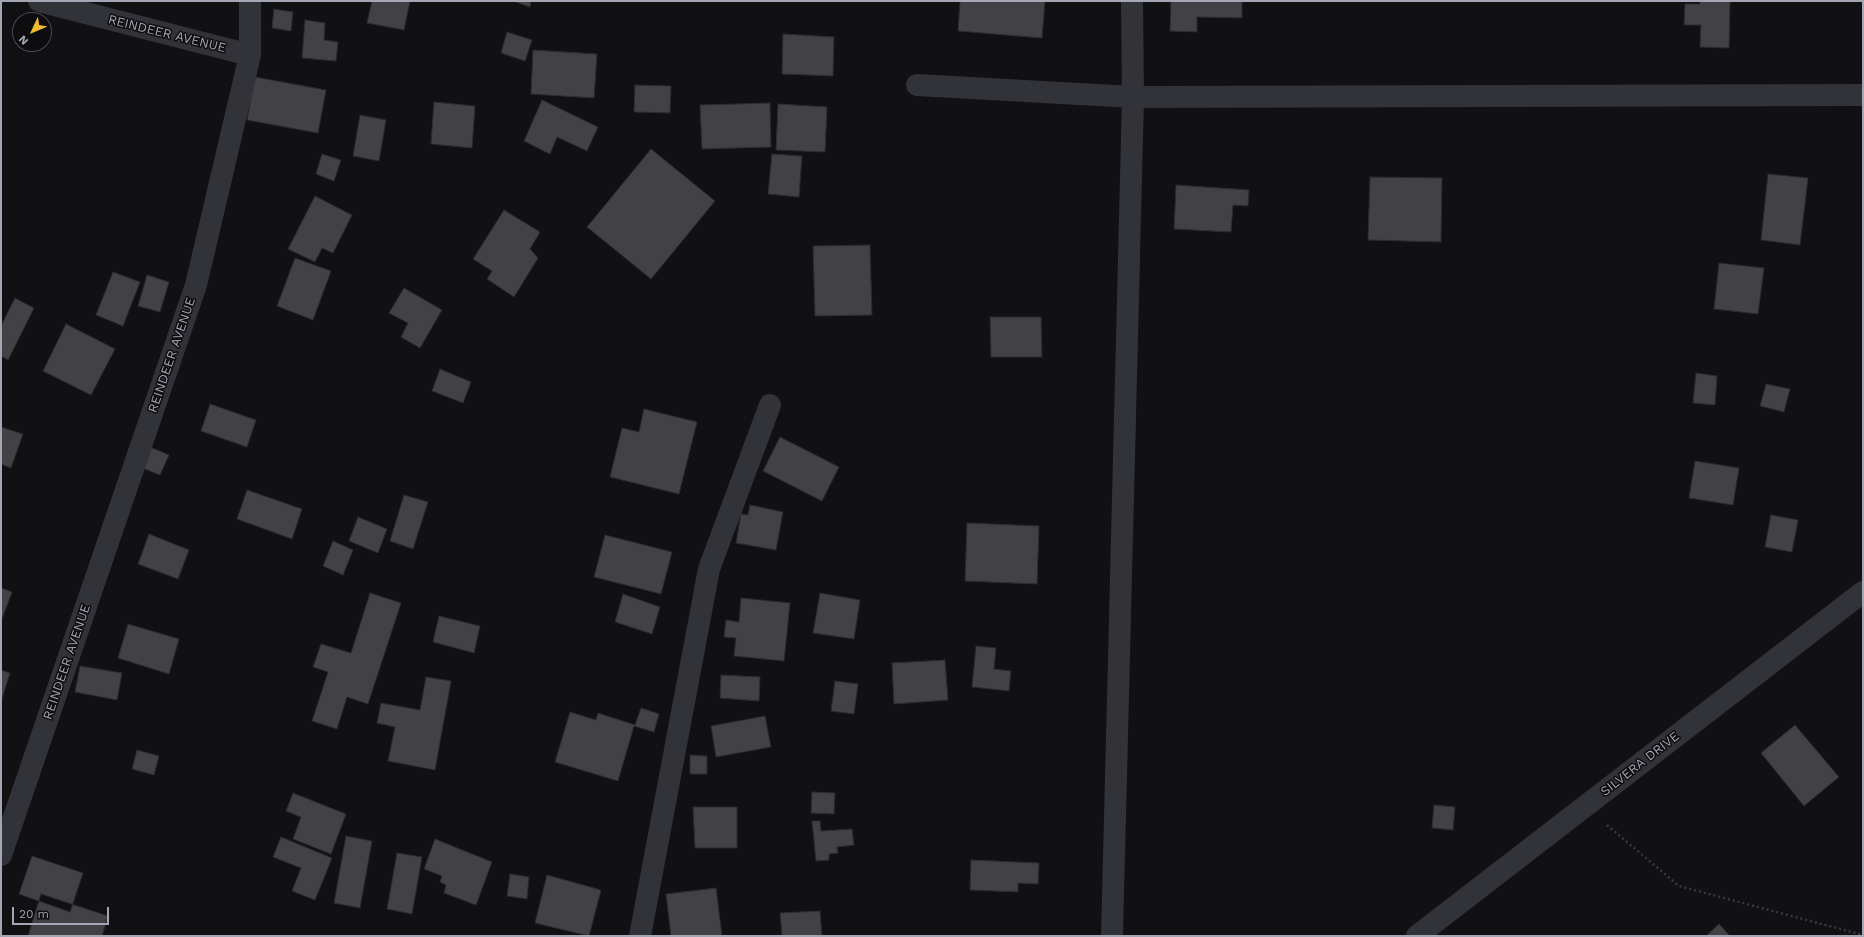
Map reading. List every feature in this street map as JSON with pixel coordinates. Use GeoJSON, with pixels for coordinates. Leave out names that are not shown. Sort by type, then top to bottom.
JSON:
{"type":"FeatureCollection","features":[{"type":"Feature","properties":{"kind":"street","name":"REINDEER AVENUE"},"geometry":{"type":"LineString","coordinates":[[1,854],[196,285],[250,55],[39,1]]}},
{"type":"Feature","properties":{"kind":"street"},"geometry":{"type":"LineString","coordinates":[[250,1],[250,55]]}},
{"type":"Feature","properties":{"kind":"street"},"geometry":{"type":"LineString","coordinates":[[1112,936],[1133,97],[1132,1]]}},
{"type":"Feature","properties":{"kind":"street"},"geometry":{"type":"LineString","coordinates":[[917,85],[1133,97],[1863,95]]}},
{"type":"Feature","properties":{"kind":"street"},"geometry":{"type":"LineString","coordinates":[[640,936],[709,570],[770,405]]}},
{"type":"Feature","properties":{"kind":"street","name":"SILVERA DRIVE"},"geometry":{"type":"LineString","coordinates":[[1417,936],[1863,592]]}},
{"type":"Feature","properties":{"kind":"path"},"geometry":{"type":"LineString","coordinates":[[1586,806],[1679,886],[1863,935]]}},
{"type":"Feature","properties":{"kind":"building"},"geometry":{"type":"Polygon","coordinates":[[[372,1],[410,1],[404,30],[367,23],[372,1]]]}},
{"type":"Feature","properties":{"kind":"building"},"geometry":{"type":"Polygon","coordinates":[[[513,1],[531,1],[530,7],[513,1]]]}},
{"type":"Feature","properties":{"kind":"building"},"geometry":{"type":"Polygon","coordinates":[[[960,1],[1045,1],[1042,38],[958,31],[960,1]]]}},
{"type":"Feature","properties":{"kind":"building"},"geometry":{"type":"Polygon","coordinates":[[[1171,1],[1242,1],[1242,18],[1197,17],[1197,32],[1170,31],[1171,1]]]}},
{"type":"Feature","properties":{"kind":"building"},"geometry":{"type":"Polygon","coordinates":[[[1700,1],[1730,1],[1729,48],[1700,47],[1701,25],[1684,25],[1685,4],[1700,4],[1700,1]]]}},
{"type":"Feature","properties":{"kind":"building"},"geometry":{"type":"Polygon","coordinates":[[[274,9],[293,12],[291,31],[272,28],[274,9]]]}},
{"type":"Feature","properties":{"kind":"building"},"geometry":{"type":"Polygon","coordinates":[[[305,20],[325,23],[324,40],[338,42],[336,61],[302,58],[305,20]]]}},
{"type":"Feature","properties":{"kind":"building"},"geometry":{"type":"Polygon","coordinates":[[[507,32],[532,40],[525,61],[501,53],[507,32]]]}},
{"type":"Feature","properties":{"kind":"building"},"geometry":{"type":"Polygon","coordinates":[[[783,34],[834,37],[833,76],[782,74],[783,34]]]}},
{"type":"Feature","properties":{"kind":"building"},"geometry":{"type":"Polygon","coordinates":[[[533,50],[597,54],[594,98],[531,94],[533,50]]]}},
{"type":"Feature","properties":{"kind":"building"},"geometry":{"type":"Polygon","coordinates":[[[255,77],[326,90],[318,133],[247,120],[255,77]]]}},
{"type":"Feature","properties":{"kind":"building"},"geometry":{"type":"Polygon","coordinates":[[[635,85],[671,86],[670,113],[634,112],[635,85]]]}},
{"type":"Feature","properties":{"kind":"building"},"geometry":{"type":"Polygon","coordinates":[[[542,100],[598,127],[587,151],[557,137],[550,154],[524,141],[542,100]]]}},
{"type":"Feature","properties":{"kind":"building"},"geometry":{"type":"Polygon","coordinates":[[[434,102],[475,106],[472,148],[431,144],[434,102]]]}},
{"type":"Feature","properties":{"kind":"building"},"geometry":{"type":"Polygon","coordinates":[[[770,103],[771,147],[702,149],[700,105],[770,103]]]}},
{"type":"Feature","properties":{"kind":"building"},"geometry":{"type":"Polygon","coordinates":[[[778,104],[827,107],[825,152],[776,150],[778,104]]]}},
{"type":"Feature","properties":{"kind":"building"},"geometry":{"type":"Polygon","coordinates":[[[360,115],[386,120],[379,161],[353,156],[360,115]]]}},
{"type":"Feature","properties":{"kind":"building"},"geometry":{"type":"Polygon","coordinates":[[[651,149],[715,201],[651,279],[587,227],[651,149]]]}},
{"type":"Feature","properties":{"kind":"building"},"geometry":{"type":"Polygon","coordinates":[[[322,154],[341,160],[334,181],[316,174],[322,154]]]}},
{"type":"Feature","properties":{"kind":"building"},"geometry":{"type":"Polygon","coordinates":[[[772,154],[802,156],[799,197],[768,194],[772,154]]]}},
{"type":"Feature","properties":{"kind":"building"},"geometry":{"type":"Polygon","coordinates":[[[1768,174],[1808,178],[1800,245],[1761,240],[1768,174]]]}},
{"type":"Feature","properties":{"kind":"building"},"geometry":{"type":"Polygon","coordinates":[[[1370,177],[1442,178],[1441,242],[1368,240],[1370,177]]]}},
{"type":"Feature","properties":{"kind":"building"},"geometry":{"type":"Polygon","coordinates":[[[1176,185],[1249,190],[1248,206],[1233,205],[1231,232],[1174,229],[1176,185]]]}},
{"type":"Feature","properties":{"kind":"building"},"geometry":{"type":"Polygon","coordinates":[[[315,196],[352,215],[333,253],[322,248],[315,262],[288,249],[315,196]]]}},
{"type":"Feature","properties":{"kind":"building"},"geometry":{"type":"Polygon","coordinates":[[[504,210],[540,232],[530,249],[538,258],[514,297],[487,279],[492,271],[473,259],[504,210]]]}},
{"type":"Feature","properties":{"kind":"building"},"geometry":{"type":"Polygon","coordinates":[[[870,245],[872,315],[815,316],[813,246],[870,245]]]}},
{"type":"Feature","properties":{"kind":"building"},"geometry":{"type":"Polygon","coordinates":[[[295,258],[331,271],[313,320],[277,306],[295,258]]]}},
{"type":"Feature","properties":{"kind":"building"},"geometry":{"type":"Polygon","coordinates":[[[1719,263],[1764,268],[1758,314],[1714,309],[1719,263]]]}},
{"type":"Feature","properties":{"kind":"building"},"geometry":{"type":"Polygon","coordinates":[[[113,272],[140,282],[123,326],[96,315],[113,272]]]}},
{"type":"Feature","properties":{"kind":"building"},"geometry":{"type":"Polygon","coordinates":[[[147,275],[169,282],[160,312],[138,306],[147,275]]]}},
{"type":"Feature","properties":{"kind":"building"},"geometry":{"type":"Polygon","coordinates":[[[404,288],[442,310],[420,348],[401,337],[408,323],[389,313],[404,288]]]}},
{"type":"Feature","properties":{"kind":"building"},"geometry":{"type":"Polygon","coordinates":[[[15,298],[34,308],[8,360],[1,356],[1,326],[15,298]]]}},
{"type":"Feature","properties":{"kind":"building"},"geometry":{"type":"Polygon","coordinates":[[[990,317],[1041,317],[1042,357],[991,357],[990,317]]]}},
{"type":"Feature","properties":{"kind":"building"},"geometry":{"type":"Polygon","coordinates":[[[66,324],[115,349],[91,395],[43,371],[66,324]]]}},
{"type":"Feature","properties":{"kind":"building"},"geometry":{"type":"Polygon","coordinates":[[[440,369],[471,382],[463,403],[432,391],[440,369]]]}},
{"type":"Feature","properties":{"kind":"building"},"geometry":{"type":"Polygon","coordinates":[[[1696,373],[1717,376],[1715,405],[1693,403],[1696,373]]]}},
{"type":"Feature","properties":{"kind":"building"},"geometry":{"type":"Polygon","coordinates":[[[1766,384],[1790,389],[1784,412],[1760,406],[1766,384]]]}},
{"type":"Feature","properties":{"kind":"building"},"geometry":{"type":"Polygon","coordinates":[[[210,404],[256,420],[247,447],[201,431],[210,404]]]}},
{"type":"Feature","properties":{"kind":"building"},"geometry":{"type":"Polygon","coordinates":[[[644,409],[697,422],[679,494],[610,477],[622,428],[639,432],[644,409]]]}},
{"type":"Feature","properties":{"kind":"building"},"geometry":{"type":"Polygon","coordinates":[[[1,427],[23,434],[11,468],[1,464],[1,427]]]}},
{"type":"Feature","properties":{"kind":"building"},"geometry":{"type":"Polygon","coordinates":[[[780,437],[839,467],[822,501],[763,471],[780,437]]]}},
{"type":"Feature","properties":{"kind":"building"},"geometry":{"type":"Polygon","coordinates":[[[150,447],[169,455],[160,475],[142,468],[150,447]]]}},
{"type":"Feature","properties":{"kind":"building"},"geometry":{"type":"Polygon","coordinates":[[[1695,461],[1739,468],[1733,505],[1689,498],[1695,461]]]}},
{"type":"Feature","properties":{"kind":"building"},"geometry":{"type":"Polygon","coordinates":[[[247,490],[302,509],[292,539],[237,519],[247,490]]]}},
{"type":"Feature","properties":{"kind":"building"},"geometry":{"type":"Polygon","coordinates":[[[404,495],[428,502],[413,549],[390,541],[404,495]]]}},
{"type":"Feature","properties":{"kind":"building"},"geometry":{"type":"Polygon","coordinates":[[[750,505],[783,512],[776,550],[736,543],[741,514],[748,515],[750,505]]]}},
{"type":"Feature","properties":{"kind":"building"},"geometry":{"type":"Polygon","coordinates":[[[1771,515],[1798,520],[1792,552],[1765,547],[1771,515]]]}},
{"type":"Feature","properties":{"kind":"building"},"geometry":{"type":"Polygon","coordinates":[[[358,517],[387,529],[378,553],[349,541],[358,517]]]}},
{"type":"Feature","properties":{"kind":"building"},"geometry":{"type":"Polygon","coordinates":[[[967,523],[1039,526],[1037,584],[965,581],[967,523]]]}},
{"type":"Feature","properties":{"kind":"building"},"geometry":{"type":"Polygon","coordinates":[[[149,534],[189,550],[178,579],[138,564],[149,534]]]}},
{"type":"Feature","properties":{"kind":"building"},"geometry":{"type":"Polygon","coordinates":[[[605,535],[672,552],[661,594],[594,577],[605,535]]]}},
{"type":"Feature","properties":{"kind":"building"},"geometry":{"type":"Polygon","coordinates":[[[333,541],[353,550],[343,575],[323,566],[333,541]]]}},
{"type":"Feature","properties":{"kind":"building"},"geometry":{"type":"Polygon","coordinates":[[[1,588],[12,592],[2,619],[1,619],[1,588]]]}},
{"type":"Feature","properties":{"kind":"building"},"geometry":{"type":"Polygon","coordinates":[[[370,593],[401,603],[368,704],[347,697],[337,729],[312,721],[328,672],[313,667],[321,644],[351,653],[370,593]]]}},
{"type":"Feature","properties":{"kind":"building"},"geometry":{"type":"Polygon","coordinates":[[[820,593],[860,600],[854,639],[813,633],[820,593]]]}},
{"type":"Feature","properties":{"kind":"building"},"geometry":{"type":"Polygon","coordinates":[[[623,594],[660,607],[652,634],[615,622],[623,594]]]}},
{"type":"Feature","properties":{"kind":"building"},"geometry":{"type":"Polygon","coordinates":[[[741,598],[790,603],[784,661],[734,656],[736,638],[724,637],[726,620],[739,622],[741,598]]]}},
{"type":"Feature","properties":{"kind":"building"},"geometry":{"type":"Polygon","coordinates":[[[439,616],[480,626],[474,653],[433,642],[439,616]]]}},
{"type":"Feature","properties":{"kind":"building"},"geometry":{"type":"Polygon","coordinates":[[[128,624],[179,639],[169,674],[118,658],[128,624]]]}},
{"type":"Feature","properties":{"kind":"building"},"geometry":{"type":"Polygon","coordinates":[[[976,646],[996,648],[994,669],[1011,671],[1009,691],[972,687],[976,646]]]}},
{"type":"Feature","properties":{"kind":"building"},"geometry":{"type":"Polygon","coordinates":[[[945,660],[948,700],[894,704],[892,663],[945,660]]]}},
{"type":"Feature","properties":{"kind":"building"},"geometry":{"type":"Polygon","coordinates":[[[80,666],[122,673],[117,700],[75,692],[80,666]]]}},
{"type":"Feature","properties":{"kind":"building"},"geometry":{"type":"Polygon","coordinates":[[[1,670],[10,673],[1,702],[1,670]]]}},
{"type":"Feature","properties":{"kind":"building"},"geometry":{"type":"Polygon","coordinates":[[[721,675],[760,677],[759,701],[720,698],[721,675]]]}},
{"type":"Feature","properties":{"kind":"building"},"geometry":{"type":"Polygon","coordinates":[[[426,677],[451,681],[435,770],[388,761],[395,727],[377,723],[381,703],[420,710],[426,677]]]}},
{"type":"Feature","properties":{"kind":"building"},"geometry":{"type":"Polygon","coordinates":[[[835,681],[858,684],[854,714],[831,711],[835,681]]]}},
{"type":"Feature","properties":{"kind":"building"},"geometry":{"type":"Polygon","coordinates":[[[641,708],[659,714],[654,732],[634,726],[618,781],[555,762],[570,712],[596,720],[598,713],[635,725],[641,708]]]}},
{"type":"Feature","properties":{"kind":"building"},"geometry":{"type":"Polygon","coordinates":[[[765,716],[771,747],[716,757],[711,726],[765,716]]]}},
{"type":"Feature","properties":{"kind":"building"},"geometry":{"type":"Polygon","coordinates":[[[1795,725],[1839,777],[1804,806],[1761,753],[1795,725]]]}},
{"type":"Feature","properties":{"kind":"building"},"geometry":{"type":"Polygon","coordinates":[[[137,750],[159,756],[154,775],[132,769],[137,750]]]}},
{"type":"Feature","properties":{"kind":"building"},"geometry":{"type":"Polygon","coordinates":[[[690,755],[707,756],[707,774],[690,774],[690,755]]]}},
{"type":"Feature","properties":{"kind":"building"},"geometry":{"type":"Polygon","coordinates":[[[812,792],[835,793],[834,814],[811,813],[812,792]]]}},
{"type":"Feature","properties":{"kind":"building"},"geometry":{"type":"Polygon","coordinates":[[[293,793],[346,814],[331,854],[293,839],[301,817],[286,811],[293,793]]]}},
{"type":"Feature","properties":{"kind":"building"},"geometry":{"type":"Polygon","coordinates":[[[1434,805],[1455,807],[1453,830],[1432,828],[1434,805]]]}},
{"type":"Feature","properties":{"kind":"building"},"geometry":{"type":"Polygon","coordinates":[[[693,807],[737,807],[737,848],[695,848],[693,807]]]}},
{"type":"Feature","properties":{"kind":"building"},"geometry":{"type":"Polygon","coordinates":[[[812,821],[820,821],[821,831],[852,829],[854,845],[837,847],[838,853],[829,854],[829,860],[816,861],[812,821]]]}},
{"type":"Feature","properties":{"kind":"building"},"geometry":{"type":"Polygon","coordinates":[[[346,836],[372,841],[360,908],[334,903],[346,836]]]}},
{"type":"Feature","properties":{"kind":"building"},"geometry":{"type":"Polygon","coordinates":[[[281,837],[332,858],[315,900],[292,891],[301,868],[273,857],[281,837]]]}},
{"type":"Feature","properties":{"kind":"building"},"geometry":{"type":"Polygon","coordinates":[[[435,839],[492,862],[476,905],[444,893],[446,885],[440,882],[442,876],[424,869],[435,839]]]}},
{"type":"Feature","properties":{"kind":"building"},"geometry":{"type":"Polygon","coordinates":[[[397,853],[422,857],[412,914],[387,909],[397,853]]]}},
{"type":"Feature","properties":{"kind":"building"},"geometry":{"type":"Polygon","coordinates":[[[32,856],[83,873],[70,912],[19,894],[32,856]]]}},
{"type":"Feature","properties":{"kind":"building"},"geometry":{"type":"Polygon","coordinates":[[[971,860],[1039,863],[1038,884],[1018,883],[1018,892],[970,890],[971,860]]]}},
{"type":"Feature","properties":{"kind":"building"},"geometry":{"type":"Polygon","coordinates":[[[510,874],[529,877],[527,899],[507,896],[510,874]]]}},
{"type":"Feature","properties":{"kind":"building"},"geometry":{"type":"Polygon","coordinates":[[[547,875],[601,890],[589,936],[535,923],[547,875]]]}},
{"type":"Feature","properties":{"kind":"building"},"geometry":{"type":"Polygon","coordinates":[[[716,888],[722,936],[671,936],[666,894],[716,888]]]}},
{"type":"Feature","properties":{"kind":"building"},"geometry":{"type":"Polygon","coordinates":[[[41,894],[108,916],[102,936],[28,936],[41,894]]]}},
{"type":"Feature","properties":{"kind":"building"},"geometry":{"type":"Polygon","coordinates":[[[820,911],[822,936],[782,936],[780,913],[820,911]]]}},
{"type":"Feature","properties":{"kind":"building"},"geometry":{"type":"Polygon","coordinates":[[[1719,924],[1730,936],[1706,936],[1719,924]]]}}]}
